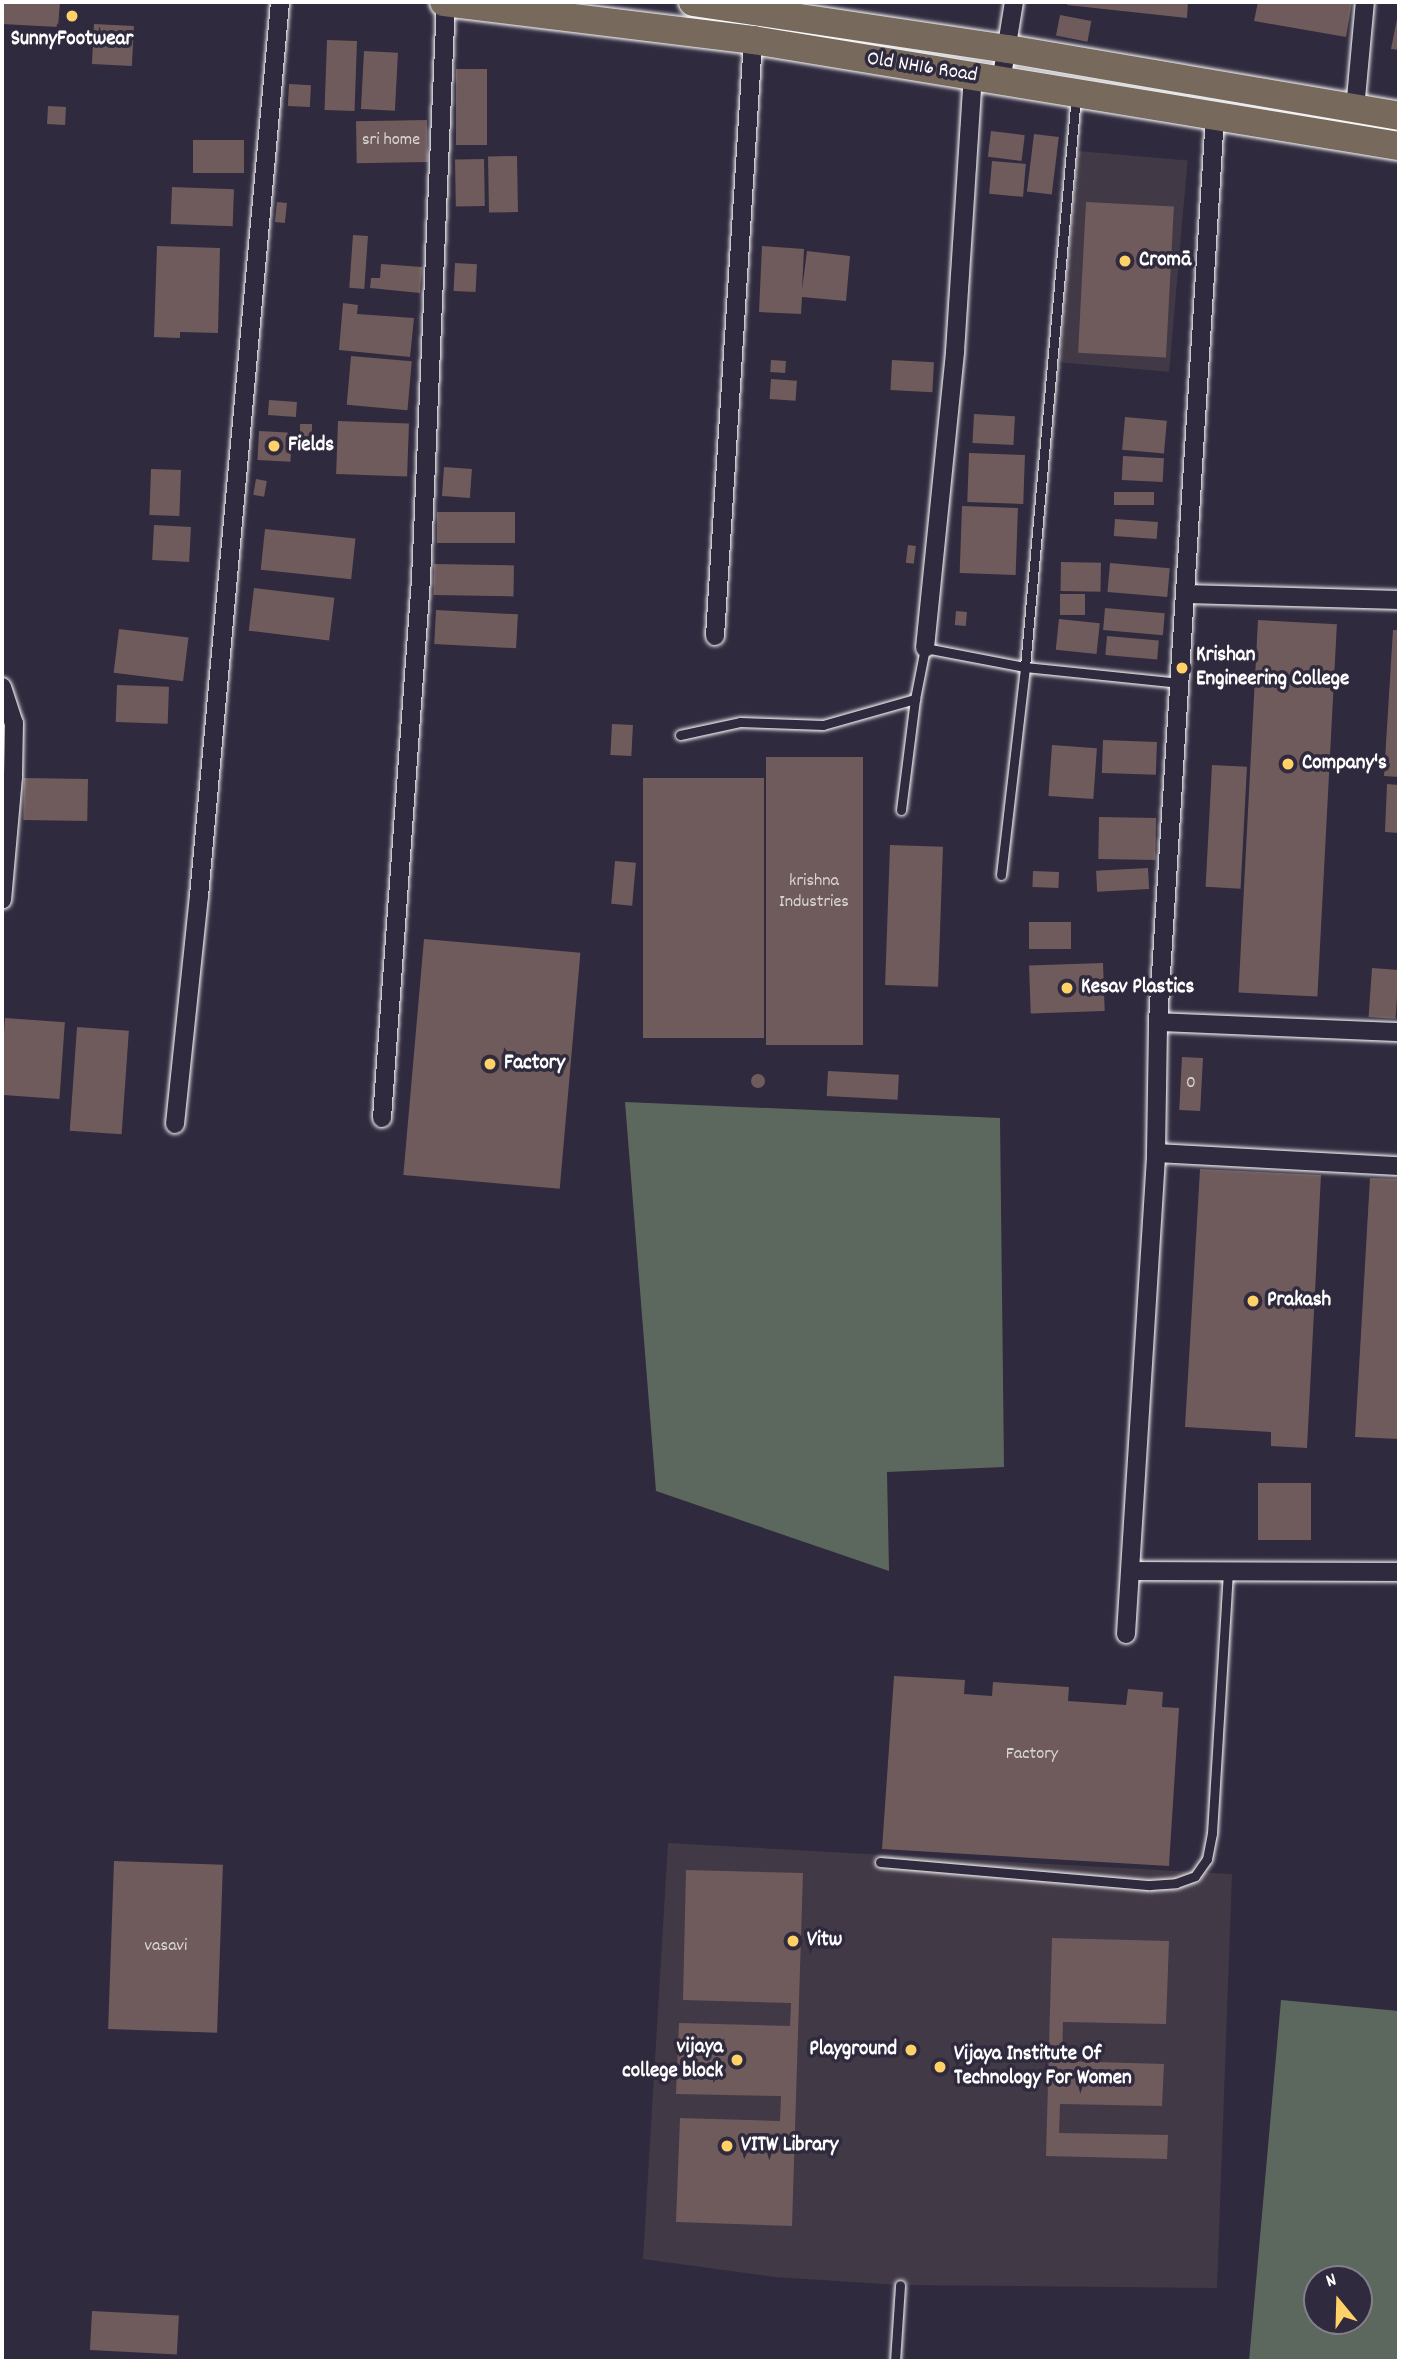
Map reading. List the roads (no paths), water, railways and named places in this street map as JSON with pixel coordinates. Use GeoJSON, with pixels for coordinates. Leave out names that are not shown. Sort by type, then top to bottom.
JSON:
{"type":"FeatureCollection","features":[{"type":"Feature","properties":{"kind":"main road","name":"Old NH16 Road"},"geometry":{"type":"LineString","coordinates":[[445,2],[752,40],[1399,146]]}},
{"type":"Feature","properties":{"kind":"main road","name":"Old NH16 Road"},"geometry":{"type":"LineString","coordinates":[[693,2],[1008,49],[1399,116]]}},
{"type":"Feature","properties":{"kind":"street"},"geometry":{"type":"LineString","coordinates":[[174,1124],[199,896],[281,2]]}},
{"type":"Feature","properties":{"kind":"street"},"geometry":{"type":"LineString","coordinates":[[382,1118],[421,579],[445,2]]}},
{"type":"Feature","properties":{"kind":"street"},"geometry":{"type":"LineString","coordinates":[[1002,82],[1014,2]]}},
{"type":"Feature","properties":{"kind":"street"},"geometry":{"type":"LineString","coordinates":[[1355,109],[1365,2]]}},
{"type":"Feature","properties":{"kind":"street"},"geometry":{"type":"LineString","coordinates":[[715,636],[752,40]]}},
{"type":"Feature","properties":{"kind":"street"},"geometry":{"type":"LineString","coordinates":[[925,648],[955,352],[973,77]]}},
{"type":"Feature","properties":{"kind":"street"},"geometry":{"type":"LineString","coordinates":[[1126,1634],[1156,1153],[1158,1022],[1214,117]]}},
{"type":"Feature","properties":{"kind":"street"},"geometry":{"type":"LineString","coordinates":[[1186,594],[1399,600]]}},
{"type":"Feature","properties":{"kind":"street"},"geometry":{"type":"LineString","coordinates":[[2,687],[14,723],[13,777],[2,900]]}},
{"type":"Feature","properties":{"kind":"street"},"geometry":{"type":"LineString","coordinates":[[1158,1022],[1399,1032]]}},
{"type":"Feature","properties":{"kind":"street"},"geometry":{"type":"LineString","coordinates":[[1156,1153],[1399,1166]]}},
{"type":"Feature","properties":{"kind":"street"},"geometry":{"type":"LineString","coordinates":[[1131,1572],[1399,1572]]}},
{"type":"Feature","properties":{"kind":"lane"},"geometry":{"type":"LineString","coordinates":[[1002,875],[1025,667],[1076,93]]}},
{"type":"Feature","properties":{"kind":"lane"},"geometry":{"type":"LineString","coordinates":[[901,810],[915,699],[925,648],[1025,667],[1180,684]]}},
{"type":"Feature","properties":{"kind":"lane"},"geometry":{"type":"LineString","coordinates":[[680,735],[740,722],[823,725],[915,699]]}},
{"type":"Feature","properties":{"kind":"lane"},"geometry":{"type":"LineString","coordinates":[[880,1862],[1150,1885],[1176,1883],[1195,1876],[1207,1859],[1212,1833],[1228,1571]]}},
{"type":"Feature","properties":{"kind":"lane"},"geometry":{"type":"LineString","coordinates":[[895,2361],[900,2286]]}},
{"type":"Feature","properties":{"kind":"place","name":"SunnyFootwear"},"geometry":{"type":"Point","coordinates":[72,16]}},
{"type":"Feature","properties":{"kind":"place","name":"Cromā"},"geometry":{"type":"Point","coordinates":[1125,261]}},
{"type":"Feature","properties":{"kind":"place","name":"Fields"},"geometry":{"type":"Point","coordinates":[274,446]}},
{"type":"Feature","properties":{"kind":"place","name":"Krishan Engineering College"},"geometry":{"type":"Point","coordinates":[1182,668]}},
{"type":"Feature","properties":{"kind":"place","name":"Company's"},"geometry":{"type":"Point","coordinates":[1288,764]}},
{"type":"Feature","properties":{"kind":"place","name":"Kesav Plastics"},"geometry":{"type":"Point","coordinates":[1067,988]}},
{"type":"Feature","properties":{"kind":"place","name":"Factory"},"geometry":{"type":"Point","coordinates":[490,1064]}},
{"type":"Feature","properties":{"kind":"place","name":"Prakash"},"geometry":{"type":"Point","coordinates":[1253,1301]}},
{"type":"Feature","properties":{"kind":"place","name":"Vitw"},"geometry":{"type":"Point","coordinates":[793,1941]}},
{"type":"Feature","properties":{"kind":"place","name":"Playground"},"geometry":{"type":"Point","coordinates":[911,2050]}},
{"type":"Feature","properties":{"kind":"place","name":"vijaya college block"},"geometry":{"type":"Point","coordinates":[737,2060]}},
{"type":"Feature","properties":{"kind":"place","name":"Vijaya Institute Of Technology For Women"},"geometry":{"type":"Point","coordinates":[940,2067]}},
{"type":"Feature","properties":{"kind":"place","name":"VITW Library"},"geometry":{"type":"Point","coordinates":[727,2146]}}]}
